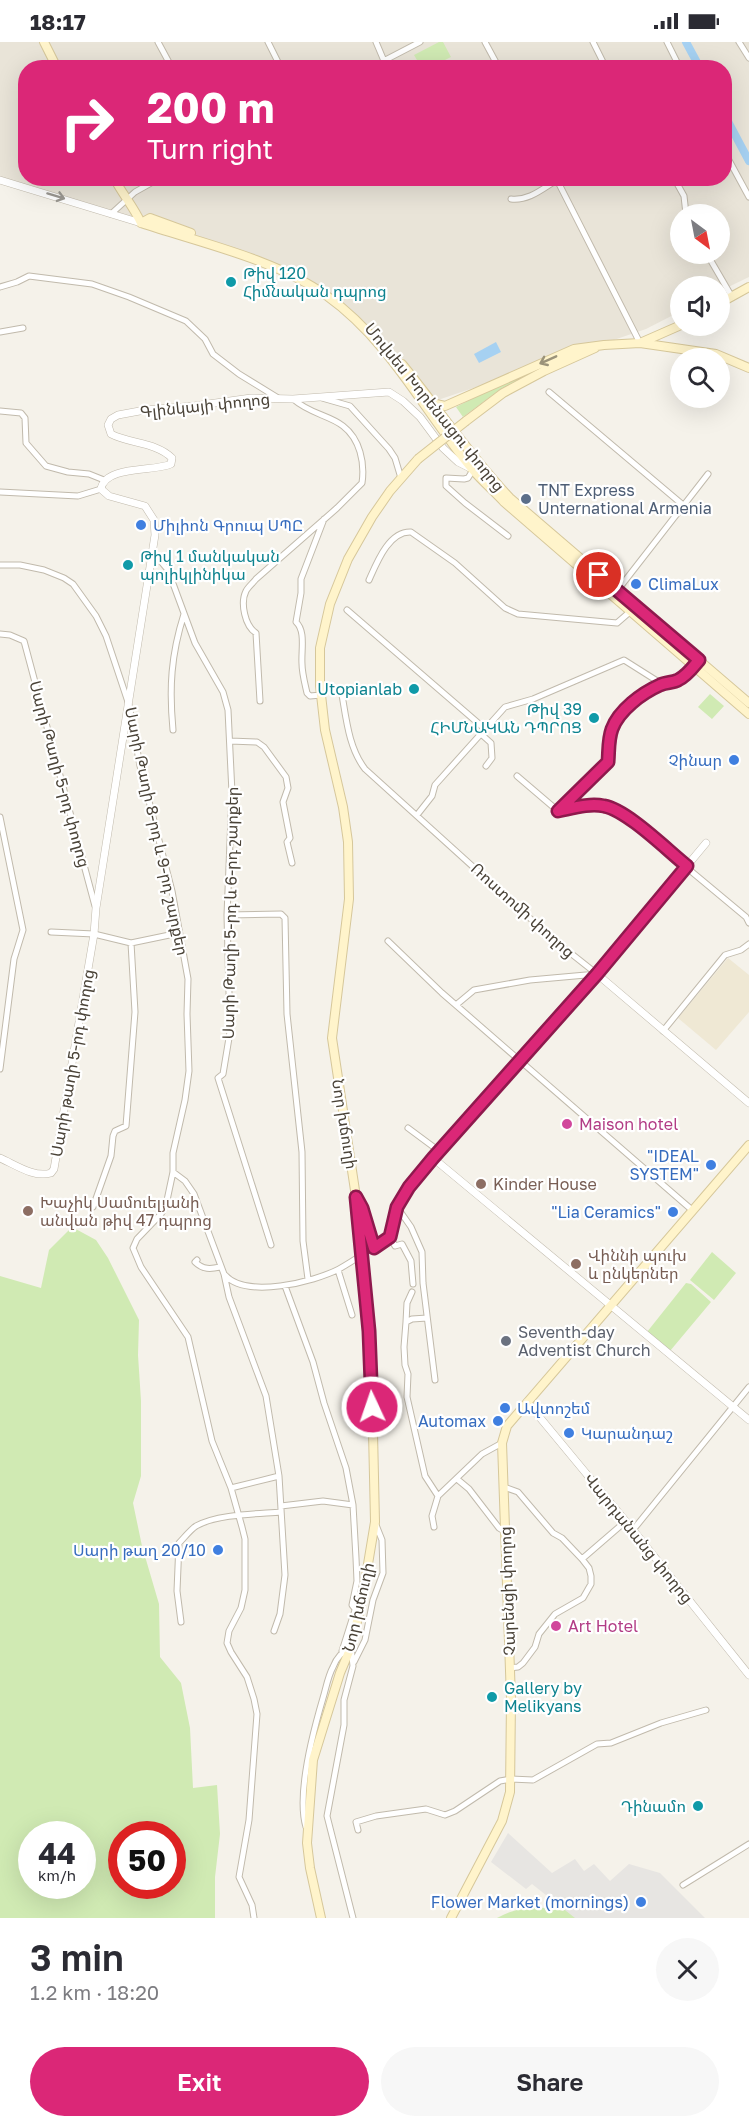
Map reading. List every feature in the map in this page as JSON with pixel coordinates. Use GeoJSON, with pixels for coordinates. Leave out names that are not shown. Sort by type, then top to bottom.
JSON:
{"type":"FeatureCollection","features":[{"type":"Feature","properties":{"kind":"main road"},"geometry":{"type":"LineString","coordinates":[[44,42],[53,60]]}},
{"type":"Feature","properties":{"kind":"main road"},"geometry":{"type":"LineString","coordinates":[[118,186],[141,223]]}},
{"type":"Feature","properties":{"kind":"main road","name":"Մովսես Խորենացու փողոց"},"geometry":{"type":"LineString","coordinates":[[141,223],[150,218],[291,270],[331,293],[358,314],[378,334],[431,399],[436,412],[473,470],[504,502],[697,663],[749,703]]}},
{"type":"Feature","properties":{"kind":"main road","name":"Մովսես Խորենացու փողոց"},"geometry":{"type":"LineString","coordinates":[[141,223],[254,260],[288,274],[326,295],[368,332],[485,472],[510,498],[617,591],[633,609]]}},
{"type":"Feature","properties":{"kind":"main road"},"geometry":{"type":"LineString","coordinates":[[732,297],[749,287]]}},
{"type":"Feature","properties":{"kind":"main road"},"geometry":{"type":"LineString","coordinates":[[640,343],[670,330]]}},
{"type":"Feature","properties":{"kind":"main road"},"geometry":{"type":"LineString","coordinates":[[431,399],[440,406],[445,406],[574,349],[604,345],[640,343],[716,354],[749,368]]}},
{"type":"Feature","properties":{"kind":"main road","name":"Նոր խճուղի"},"geometry":{"type":"LineString","coordinates":[[321,1918],[310,1868],[307,1829],[312,1760],[340,1673],[351,1647],[375,1522],[372,1387],[361,1250],[356,1197],[332,1038],[349,898],[348,842],[343,807],[325,730],[321,695],[320,648],[330,604],[353,550],[372,517],[418,459],[502,393],[604,345]]}},
{"type":"Feature","properties":{"kind":"main road","name":"Մովսես Խորենացու փողոց"},"geometry":{"type":"LineString","coordinates":[[697,663],[749,714]]}},
{"type":"Feature","properties":{"kind":"main road","name":"Չարենցի փողոց"},"geometry":{"type":"LineString","coordinates":[[451,1918],[502,1821],[510,1792],[509,1668],[502,1443],[507,1426],[749,1145]]}},
{"type":"Feature","properties":{"kind":"street"},"geometry":{"type":"LineString","coordinates":[[158,42],[168,60]]}},
{"type":"Feature","properties":{"kind":"street"},"geometry":{"type":"LineString","coordinates":[[268,42],[277,60]]}},
{"type":"Feature","properties":{"kind":"street"},"geometry":{"type":"LineString","coordinates":[[376,42],[384,60],[420,42]]}},
{"type":"Feature","properties":{"kind":"street"},"geometry":{"type":"LineString","coordinates":[[485,42],[495,60]]}},
{"type":"Feature","properties":{"kind":"street"},"geometry":{"type":"LineString","coordinates":[[593,42],[602,60]]}},
{"type":"Feature","properties":{"kind":"street"},"geometry":{"type":"LineString","coordinates":[[667,42],[677,60]]}},
{"type":"Feature","properties":{"kind":"street"},"geometry":{"type":"LineString","coordinates":[[739,42],[749,58]]}},
{"type":"Feature","properties":{"kind":"street"},"geometry":{"type":"LineString","coordinates":[[732,166],[749,197]]}},
{"type":"Feature","properties":{"kind":"street"},"geometry":{"type":"LineString","coordinates":[[0,172],[2,180]]}},
{"type":"Feature","properties":{"kind":"street","name":"Մովսես Խորենացու փողոց"},"geometry":{"type":"LineString","coordinates":[[2,180],[18,185]]}},
{"type":"Feature","properties":{"kind":"street","name":"Մովսես Խորենացու փողոց"},"geometry":{"type":"LineString","coordinates":[[21,186],[141,223]]}},
{"type":"Feature","properties":{"kind":"street"},"geometry":{"type":"LineString","coordinates":[[111,214],[135,192],[146,186]]}},
{"type":"Feature","properties":{"kind":"street"},"geometry":{"type":"LineString","coordinates":[[511,199],[519,200],[529,197],[546,186]]}},
{"type":"Feature","properties":{"kind":"street"},"geometry":{"type":"LineString","coordinates":[[561,186],[640,343]]}},
{"type":"Feature","properties":{"kind":"street"},"geometry":{"type":"LineString","coordinates":[[678,186],[684,196],[685,204]]}},
{"type":"Feature","properties":{"kind":"street"},"geometry":{"type":"LineString","coordinates":[[713,264],[732,297]]}},
{"type":"Feature","properties":{"kind":"street"},"geometry":{"type":"LineString","coordinates":[[0,287],[29,276],[92,284],[129,297],[186,321],[205,339],[213,354],[239,374],[278,398]]}},
{"type":"Feature","properties":{"kind":"street"},"geometry":{"type":"LineString","coordinates":[[0,332],[23,328]]}},
{"type":"Feature","properties":{"kind":"street","name":"Գլինկայի փողոց"},"geometry":{"type":"LineString","coordinates":[[104,480],[136,469],[164,467],[171,464],[172,458],[164,450],[123,440],[111,434],[108,425],[111,419],[118,415],[250,398],[293,399],[389,392],[420,417],[443,448],[458,462],[473,470]]}},
{"type":"Feature","properties":{"kind":"street"},"geometry":{"type":"LineString","coordinates":[[549,392],[683,505]]}},
{"type":"Feature","properties":{"kind":"street"},"geometry":{"type":"LineString","coordinates":[[317,397],[350,406],[395,458],[401,478]]}},
{"type":"Feature","properties":{"kind":"street"},"geometry":{"type":"LineString","coordinates":[[260,701],[256,633],[249,628],[244,612],[245,592],[256,579],[362,483],[363,459],[355,441],[344,426],[308,410],[293,399]]}},
{"type":"Feature","properties":{"kind":"street"},"geometry":{"type":"LineString","coordinates":[[0,411],[21,413],[25,418],[26,443],[46,465],[68,472],[88,474],[104,480],[101,489],[78,496],[0,492]]}},
{"type":"Feature","properties":{"kind":"street"},"geometry":{"type":"LineString","coordinates":[[420,417],[436,412]]}},
{"type":"Feature","properties":{"kind":"street"},"geometry":{"type":"LineString","coordinates":[[473,470],[464,479],[446,478],[446,486],[508,536]]}},
{"type":"Feature","properties":{"kind":"street"},"geometry":{"type":"LineString","coordinates":[[617,591],[708,474]]}},
{"type":"Feature","properties":{"kind":"street","name":"Սարի Թաղի 8-րդ և 9-րդ շարքեր"},"geometry":{"type":"LineString","coordinates":[[101,489],[109,496],[140,503],[148,509],[154,520],[155,536],[129,705],[140,766],[172,891],[188,979],[189,1071],[173,1153],[173,1172],[164,1210],[138,1239],[134,1248],[141,1267],[188,1337],[212,1441],[231,1488],[245,1539],[245,1590],[241,1608],[229,1631],[227,1643],[247,1677],[256,1714],[249,1820],[239,1876],[252,1905],[254,1918]]}},
{"type":"Feature","properties":{"kind":"street"},"geometry":{"type":"LineString","coordinates":[[321,695],[310,696],[307,693],[302,667],[302,632],[296,622],[301,579],[325,518]]}},
{"type":"Feature","properties":{"kind":"street"},"geometry":{"type":"LineString","coordinates":[[369,580],[377,563],[396,535],[404,531],[411,532],[455,563],[505,608],[518,614],[617,623],[633,609]]}},
{"type":"Feature","properties":{"kind":"street","name":"Սարի Թաղի 5-րդ և 6-րդ շարքեր"},"geometry":{"type":"LineString","coordinates":[[152,554],[168,570],[195,643],[223,692],[228,710],[232,825],[226,915],[230,1032],[223,1074],[218,1078],[271,1245]]}},
{"type":"Feature","properties":{"kind":"street"},"geometry":{"type":"LineString","coordinates":[[0,565],[20,565],[44,570],[73,584],[92,608],[106,636],[129,705],[96,908],[94,934]]}},
{"type":"Feature","properties":{"kind":"street"},"geometry":{"type":"LineString","coordinates":[[347,610],[483,731],[491,745],[492,758],[486,766]]}},
{"type":"Feature","properties":{"kind":"street"},"geometry":{"type":"LineString","coordinates":[[173,730],[170,680],[175,643],[184,614]]}},
{"type":"Feature","properties":{"kind":"street","name":"Սարի Թաղի 5-րդ փողոց"},"geometry":{"type":"LineString","coordinates":[[0,634],[10,635],[24,641],[96,908]]}},
{"type":"Feature","properties":{"kind":"street"},"geometry":{"type":"LineString","coordinates":[[417,815],[432,796],[435,785],[505,708],[533,699],[620,661],[628,662],[662,684]]}},
{"type":"Feature","properties":{"kind":"street"},"geometry":{"type":"LineString","coordinates":[[558,811],[608,762],[608,745],[612,728],[624,712],[637,699],[662,684],[678,680],[697,663]]}},
{"type":"Feature","properties":{"kind":"street","name":"Ռոստոմի փողոց"},"geometry":{"type":"LineString","coordinates":[[341,688],[353,748],[357,759],[365,769],[554,940],[749,1103]]}},
{"type":"Feature","properties":{"kind":"street"},"geometry":{"type":"LineString","coordinates":[[230,741],[256,742],[264,747],[286,777],[288,788],[283,802],[290,838],[287,842],[292,863]]}},
{"type":"Feature","properties":{"kind":"street"},"geometry":{"type":"LineString","coordinates":[[517,776],[558,811]]}},
{"type":"Feature","properties":{"kind":"street"},"geometry":{"type":"LineString","coordinates":[[558,811],[592,805],[606,806],[620,812],[687,866],[746,917],[749,923]]}},
{"type":"Feature","properties":{"kind":"street"},"geometry":{"type":"LineString","coordinates":[[0,817],[23,930],[14,959],[0,1069]]}},
{"type":"Feature","properties":{"kind":"street"},"geometry":{"type":"LineString","coordinates":[[413,1284],[411,1261],[402,1244],[395,1246],[390,1237],[397,1207],[409,1187],[597,974],[706,843]]}},
{"type":"Feature","properties":{"kind":"street"},"geometry":{"type":"LineString","coordinates":[[226,915],[281,914],[285,918],[287,1014],[302,1152],[303,1240],[308,1279]]}},
{"type":"Feature","properties":{"kind":"street"},"geometry":{"type":"LineString","coordinates":[[51,932],[94,934],[130,943],[179,933]]}},
{"type":"Feature","properties":{"kind":"street","name":"Սարի թաղի 5-րդ փողոց"},"geometry":{"type":"LineString","coordinates":[[0,1158],[37,1174],[51,1173],[54,1169],[94,934]]}},
{"type":"Feature","properties":{"kind":"street"},"geometry":{"type":"LineString","coordinates":[[388,941],[425,978],[692,1210]]}},
{"type":"Feature","properties":{"kind":"street"},"geometry":{"type":"LineString","coordinates":[[93,1207],[111,1156],[115,1131],[126,1126],[135,1012],[130,943]]}},
{"type":"Feature","properties":{"kind":"street"},"geometry":{"type":"LineString","coordinates":[[663,1031],[725,955],[741,950],[749,944]]}},
{"type":"Feature","properties":{"kind":"street"},"geometry":{"type":"LineString","coordinates":[[456,1005],[474,990],[530,980],[597,974]]}},
{"type":"Feature","properties":{"kind":"street"},"geometry":{"type":"LineString","coordinates":[[408,1128],[439,1151]]}},
{"type":"Feature","properties":{"kind":"street"},"geometry":{"type":"LineString","coordinates":[[433,1158],[749,1420]]}},
{"type":"Feature","properties":{"kind":"street"},"geometry":{"type":"LineString","coordinates":[[173,1172],[191,1188],[224,1274],[231,1281],[241,1284],[258,1287],[285,1286],[338,1270],[390,1237]]}},
{"type":"Feature","properties":{"kind":"street"},"geometry":{"type":"LineString","coordinates":[[356,1197],[362,1208],[374,1248]]}},
{"type":"Feature","properties":{"kind":"street"},"geometry":{"type":"LineString","coordinates":[[397,1207],[411,1227],[422,1252],[435,1380]]}},
{"type":"Feature","properties":{"kind":"street"},"geometry":{"type":"LineString","coordinates":[[197,1260],[195,1262],[201,1267],[220,1267]]}},
{"type":"Feature","properties":{"kind":"street"},"geometry":{"type":"LineString","coordinates":[[338,1270],[352,1315]]}},
{"type":"Feature","properties":{"kind":"street"},"geometry":{"type":"LineString","coordinates":[[224,1274],[229,1297],[266,1396],[279,1476],[285,1575],[279,1623],[274,1631]]}},
{"type":"Feature","properties":{"kind":"street"},"geometry":{"type":"LineString","coordinates":[[285,1286],[313,1362],[346,1468],[352,1505],[357,1581],[352,1605],[357,1612],[342,1652],[332,1668],[307,1762],[303,1816],[307,1829]]}},
{"type":"Feature","properties":{"kind":"street"},"geometry":{"type":"LineString","coordinates":[[412,1292],[407,1303],[404,1347],[408,1374],[408,1403],[425,1476],[438,1496]]}},
{"type":"Feature","properties":{"kind":"street"},"geometry":{"type":"LineString","coordinates":[[406,1322],[412,1319],[428,1318]]}},
{"type":"Feature","properties":{"kind":"street"},"geometry":{"type":"LineString","coordinates":[[633,1530],[749,1388]]}},
{"type":"Feature","properties":{"kind":"street","name":"Վարդանանց փողոց"},"geometry":{"type":"LineString","coordinates":[[527,1402],[749,1675]]}},
{"type":"Feature","properties":{"kind":"street"},"geometry":{"type":"LineString","coordinates":[[434,1527],[432,1516],[438,1496],[482,1454],[502,1443]]}},
{"type":"Feature","properties":{"kind":"street"},"geometry":{"type":"LineString","coordinates":[[231,1488],[279,1476]]}},
{"type":"Feature","properties":{"kind":"street"},"geometry":{"type":"LineString","coordinates":[[457,1479],[469,1489],[499,1528],[504,1531]]}},
{"type":"Feature","properties":{"kind":"street"},"geometry":{"type":"LineString","coordinates":[[504,1487],[518,1492],[552,1533],[562,1538],[582,1558],[591,1576],[588,1592],[578,1603],[555,1614],[539,1634],[535,1647],[523,1663],[518,1667],[509,1668]]}},
{"type":"Feature","properties":{"kind":"street"},"geometry":{"type":"LineString","coordinates":[[181,1622],[177,1591],[179,1543],[196,1527],[238,1515],[323,1501],[352,1505]]}},
{"type":"Feature","properties":{"kind":"street"},"geometry":{"type":"LineString","coordinates":[[582,1558],[626,1521]]}},
{"type":"Feature","properties":{"kind":"street"},"geometry":{"type":"LineString","coordinates":[[353,1918],[327,1816],[344,1725],[344,1700],[353,1663],[365,1640],[373,1600],[383,1573],[382,1540],[375,1522]]}},
{"type":"Feature","properties":{"kind":"street"},"geometry":{"type":"LineString","coordinates":[[342,1652],[351,1647],[353,1663]]}},
{"type":"Feature","properties":{"kind":"street"},"geometry":{"type":"LineString","coordinates":[[358,1830],[356,1822],[376,1816],[426,1809],[445,1815],[455,1811],[500,1781],[533,1780],[597,1744],[611,1743],[661,1723],[706,1710]]}},
{"type":"Feature","properties":{"kind":"street"},"geometry":{"type":"LineString","coordinates":[[683,1885],[749,1844]]}},
{"type":"Feature","properties":{"kind":"shaded area"},"geometry":{"type":"Polygon","coordinates":[[[0,42],[749,42],[749,277],[730,286],[730,276],[670,276],[670,317],[646,329],[435,401],[404,360],[340,301],[262,263],[0,182],[0,42]]]}},
{"type":"Feature","properties":{"kind":"shaded area"},"geometry":{"type":"Polygon","coordinates":[[[728,958],[749,975],[749,1012],[716,1050],[678,1018],[728,958]]]}},
{"type":"Feature","properties":{"kind":"shaded area"},"geometry":{"type":"Polygon","coordinates":[[[508,1833],[552,1873],[575,1859],[584,1871],[594,1864],[610,1881],[629,1864],[660,1873],[705,1918],[575,1918],[532,1884],[526,1889],[491,1862],[508,1833]]]}},
{"type":"Feature","properties":{"kind":"green space"},"geometry":{"type":"Polygon","coordinates":[[[443,42],[451,57],[445,60],[417,60],[414,55],[443,42]]]}},
{"type":"Feature","properties":{"kind":"green space"},"geometry":{"type":"Polygon","coordinates":[[[558,361],[502,388],[463,417],[456,407],[501,384],[558,361]]]}},
{"type":"Feature","properties":{"kind":"green space"},"geometry":{"type":"Polygon","coordinates":[[[710,694],[724,706],[712,719],[698,707],[710,694]]]}},
{"type":"Feature","properties":{"kind":"green space"},"geometry":{"type":"Polygon","coordinates":[[[72,1227],[96,1240],[108,1258],[139,1320],[141,1476],[133,1503],[142,1546],[159,1604],[160,1657],[181,1683],[190,1728],[193,1788],[217,1785],[220,1834],[215,1877],[215,1918],[0,1918],[0,1276],[41,1288],[49,1250],[72,1227]]]}},
{"type":"Feature","properties":{"kind":"green space"},"geometry":{"type":"Polygon","coordinates":[[[712,1252],[736,1273],[714,1300],[690,1280],[712,1252]]]}},
{"type":"Feature","properties":{"kind":"green space"},"geometry":{"type":"Polygon","coordinates":[[[686,1283],[691,1284],[711,1302],[670,1351],[647,1332],[686,1283]]]}},
{"type":"Feature","properties":{"kind":"green space"},"geometry":{"type":"Polygon","coordinates":[[[574,1900],[592,1918],[497,1918],[513,1911],[529,1908],[563,1911],[574,1900]]]}},
{"type":"Feature","properties":{"kind":"water"},"geometry":{"type":"Polygon","coordinates":[[[496,342],[501,352],[479,363],[474,354],[496,342]]]}},
{"type":"Feature","properties":{"kind":"waterway"},"geometry":{"type":"LineString","coordinates":[[686,42],[696,60]]}},
{"type":"Feature","properties":{"kind":"waterway"},"geometry":{"type":"LineString","coordinates":[[732,129],[749,161]]}},
{"type":"Feature","properties":{"kind":"place","name":"Թիվ 120 Հիմնական դպրոց"},"geometry":{"type":"Point","coordinates":[231,282]}},
{"type":"Feature","properties":{"kind":"place","name":"TNT Express Unternational Armenia"},"geometry":{"type":"Point","coordinates":[526,499]}},
{"type":"Feature","properties":{"kind":"place","name":"Միլիոն Գրուպ ՍՊԸ"},"geometry":{"type":"Point","coordinates":[141,525]}},
{"type":"Feature","properties":{"kind":"place","name":"Թիվ 1 մանկական պոլիկլինիկա"},"geometry":{"type":"Point","coordinates":[128,565]}},
{"type":"Feature","properties":{"kind":"place","name":"ClimaLux"},"geometry":{"type":"Point","coordinates":[636,584]}},
{"type":"Feature","properties":{"kind":"place","name":"Utopianlab"},"geometry":{"type":"Point","coordinates":[414,689]}},
{"type":"Feature","properties":{"kind":"place","name":"Թիվ 39 ՀԻՄՆԱԿԱՆ ԴՊՐՈՑ"},"geometry":{"type":"Point","coordinates":[594,718]}},
{"type":"Feature","properties":{"kind":"place","name":"Չինար"},"geometry":{"type":"Point","coordinates":[734,760]}},
{"type":"Feature","properties":{"kind":"place","name":"Maison hotel"},"geometry":{"type":"Point","coordinates":[567,1124]}},
{"type":"Feature","properties":{"kind":"place","name":"\"IDEAL SYSTEM\""},"geometry":{"type":"Point","coordinates":[711,1165]}},
{"type":"Feature","properties":{"kind":"place","name":"Kinder House"},"geometry":{"type":"Point","coordinates":[481,1184]}},
{"type":"Feature","properties":{"kind":"place","name":"Խաչիկ Սամուելյանի անվան թիվ 47 դպրոց"},"geometry":{"type":"Point","coordinates":[28,1211]}},
{"type":"Feature","properties":{"kind":"place","name":"\"Lia Ceramics\""},"geometry":{"type":"Point","coordinates":[673,1212]}},
{"type":"Feature","properties":{"kind":"place","name":"Վիննի պուխ և ընկերներ"},"geometry":{"type":"Point","coordinates":[576,1264]}},
{"type":"Feature","properties":{"kind":"place","name":"Seventh-day Adventist Church"},"geometry":{"type":"Point","coordinates":[506,1341]}},
{"type":"Feature","properties":{"kind":"place","name":"Ավտոշեմ"},"geometry":{"type":"Point","coordinates":[505,1408]}},
{"type":"Feature","properties":{"kind":"place","name":"Automax"},"geometry":{"type":"Point","coordinates":[498,1421]}},
{"type":"Feature","properties":{"kind":"place","name":"Կարանդաշ"},"geometry":{"type":"Point","coordinates":[569,1433]}},
{"type":"Feature","properties":{"kind":"place","name":"Սարի թաղ 20/10"},"geometry":{"type":"Point","coordinates":[218,1550]}},
{"type":"Feature","properties":{"kind":"place","name":"Art Hotel"},"geometry":{"type":"Point","coordinates":[556,1626]}},
{"type":"Feature","properties":{"kind":"place","name":"Gallery by Melikyans"},"geometry":{"type":"Point","coordinates":[492,1697]}},
{"type":"Feature","properties":{"kind":"place","name":"Դինամո"},"geometry":{"type":"Point","coordinates":[698,1806]}},
{"type":"Feature","properties":{"kind":"place","name":"Flower Market (mornings)"},"geometry":{"type":"Point","coordinates":[641,1902]}},
{"type":"Feature","properties":{"kind":"route"},"geometry":{"type":"LineString","coordinates":[[372,1407],[369,1331],[356,1197],[362,1208],[364,1221],[374,1248],[390,1237],[397,1207],[409,1187],[597,974],[687,866],[620,812],[606,806],[592,805],[558,811],[608,762],[608,745],[612,728],[624,712],[637,699],[662,684],[678,680],[699,660],[599,575]]}}]}
